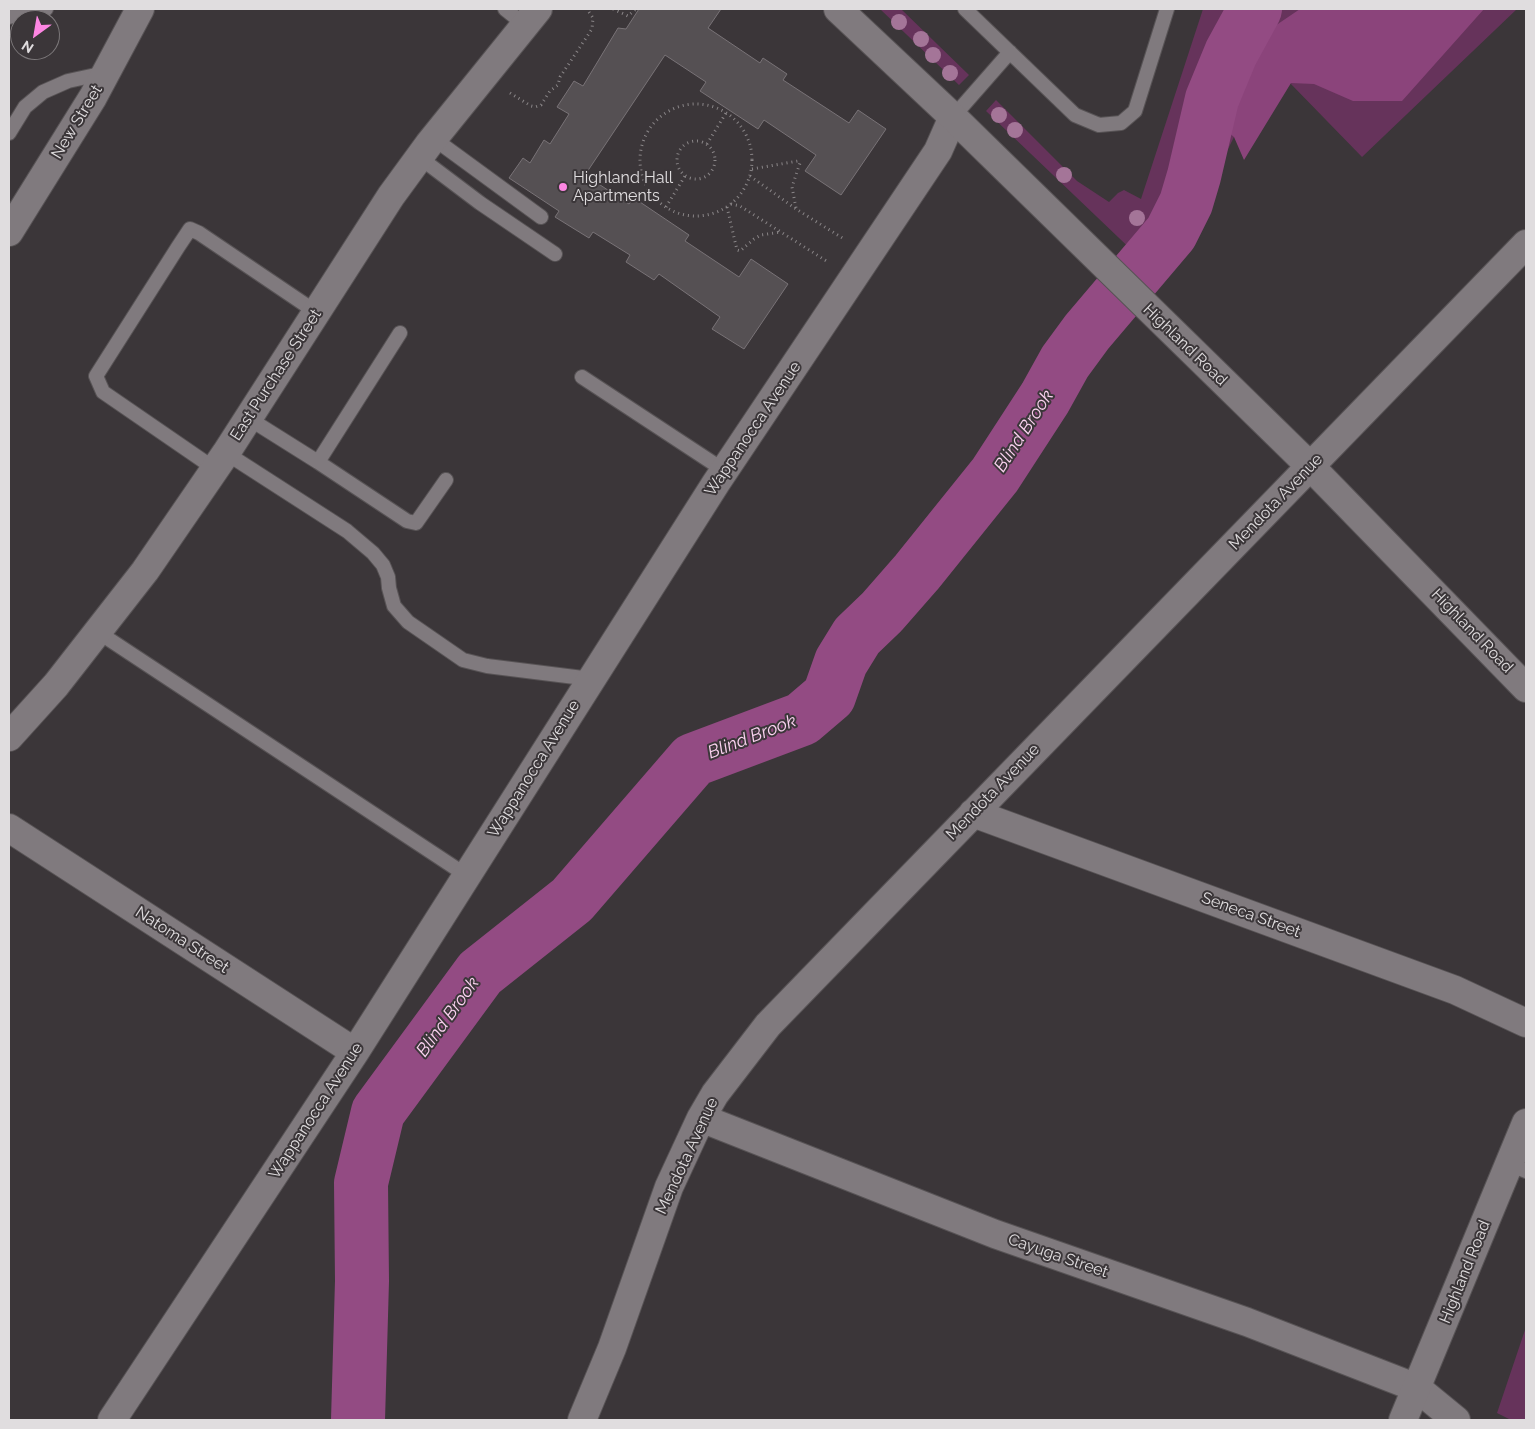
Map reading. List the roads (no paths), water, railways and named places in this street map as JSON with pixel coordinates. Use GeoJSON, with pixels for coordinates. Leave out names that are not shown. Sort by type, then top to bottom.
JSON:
{"type":"FeatureCollection","features":[{"type":"Feature","properties":{"kind":"street","name":"New Street"},"geometry":{"type":"LineString","coordinates":[[9,232],[93,96],[140,9]]}},
{"type":"Feature","properties":{"kind":"street","name":"Highland Road"},"geometry":{"type":"LineString","coordinates":[[838,9],[952,117],[1311,467],[1526,688]]}},
{"type":"Feature","properties":{"kind":"street","name":"East Purchase Street"},"geometry":{"type":"LineString","coordinates":[[9,737],[56,685],[144,571],[221,461],[391,196],[522,14]]}},
{"type":"Feature","properties":{"kind":"street","name":"Wappanocca Avenue"},"geometry":{"type":"LineString","coordinates":[[112,1420],[355,1052],[725,471],[938,151],[952,117]]}},
{"type":"Feature","properties":{"kind":"street","name":"Mendota Avenue"},"geometry":{"type":"LineString","coordinates":[[582,1420],[612,1348],[669,1187],[701,1118],[715,1094],[768,1025],[1526,244]]}},
{"type":"Feature","properties":{"kind":"street","name":"Seneca Street"},"geometry":{"type":"LineString","coordinates":[[973,812],[1455,990],[1526,1023]]}},
{"type":"Feature","properties":{"kind":"street","name":"Natoma Street"},"geometry":{"type":"LineString","coordinates":[[9,828],[355,1052]]}},
{"type":"Feature","properties":{"kind":"street","name":"Cayuga Street"},"geometry":{"type":"LineString","coordinates":[[701,1118],[995,1234],[1247,1322],[1417,1388],[1456,1420]]}},
{"type":"Feature","properties":{"kind":"street","name":"Highland Road"},"geometry":{"type":"LineString","coordinates":[[1403,1420],[1518,1168],[1526,1123]]}},
{"type":"Feature","properties":{"kind":"lane"},"geometry":{"type":"LineString","coordinates":[[9,17],[46,9]]}},
{"type":"Feature","properties":{"kind":"lane"},"geometry":{"type":"LineString","coordinates":[[965,9],[1075,115],[1099,125],[1121,123],[1134,111],[1167,9]]}},
{"type":"Feature","properties":{"kind":"lane"},"geometry":{"type":"LineString","coordinates":[[952,117],[1010,52]]}},
{"type":"Feature","properties":{"kind":"lane"},"geometry":{"type":"LineString","coordinates":[[9,133],[25,107],[43,92],[68,81],[106,72]]}},
{"type":"Feature","properties":{"kind":"lane"},"geometry":{"type":"LineString","coordinates":[[426,148],[541,217]]}},
{"type":"Feature","properties":{"kind":"lane"},"geometry":{"type":"LineString","coordinates":[[426,148],[480,203],[555,254]]}},
{"type":"Feature","properties":{"kind":"lane"},"geometry":{"type":"LineString","coordinates":[[316,312],[199,233],[190,230],[96,376],[103,392],[221,461],[347,531],[373,553],[383,565],[394,606],[408,622],[463,660],[591,679]]}},
{"type":"Feature","properties":{"kind":"lane"},"geometry":{"type":"LineString","coordinates":[[318,462],[400,333]]}},
{"type":"Feature","properties":{"kind":"lane"},"geometry":{"type":"LineString","coordinates":[[582,377],[725,471]]}},
{"type":"Feature","properties":{"kind":"lane"},"geometry":{"type":"LineString","coordinates":[[248,418],[407,522],[416,523],[446,480]]}},
{"type":"Feature","properties":{"kind":"lane"},"geometry":{"type":"LineString","coordinates":[[98,632],[466,875]]}},
{"type":"Feature","properties":{"kind":"waterway","name":"Blind Brook"},"geometry":{"type":"LineString","coordinates":[[358,1420],[362,1281],[361,1183],[378,1112],[480,973],[572,900],[693,760],[802,719],[829,696],[841,662],[857,636],[882,612],[917,572],[995,475],[1045,398],[1065,362],[1087,332],[1171,233],[1186,203],[1212,99],[1231,53],[1255,9]]}},
{"type":"Feature","properties":{"kind":"place","name":"Highland Hall Apartments"},"geometry":{"type":"Point","coordinates":[563,187]}}]}
